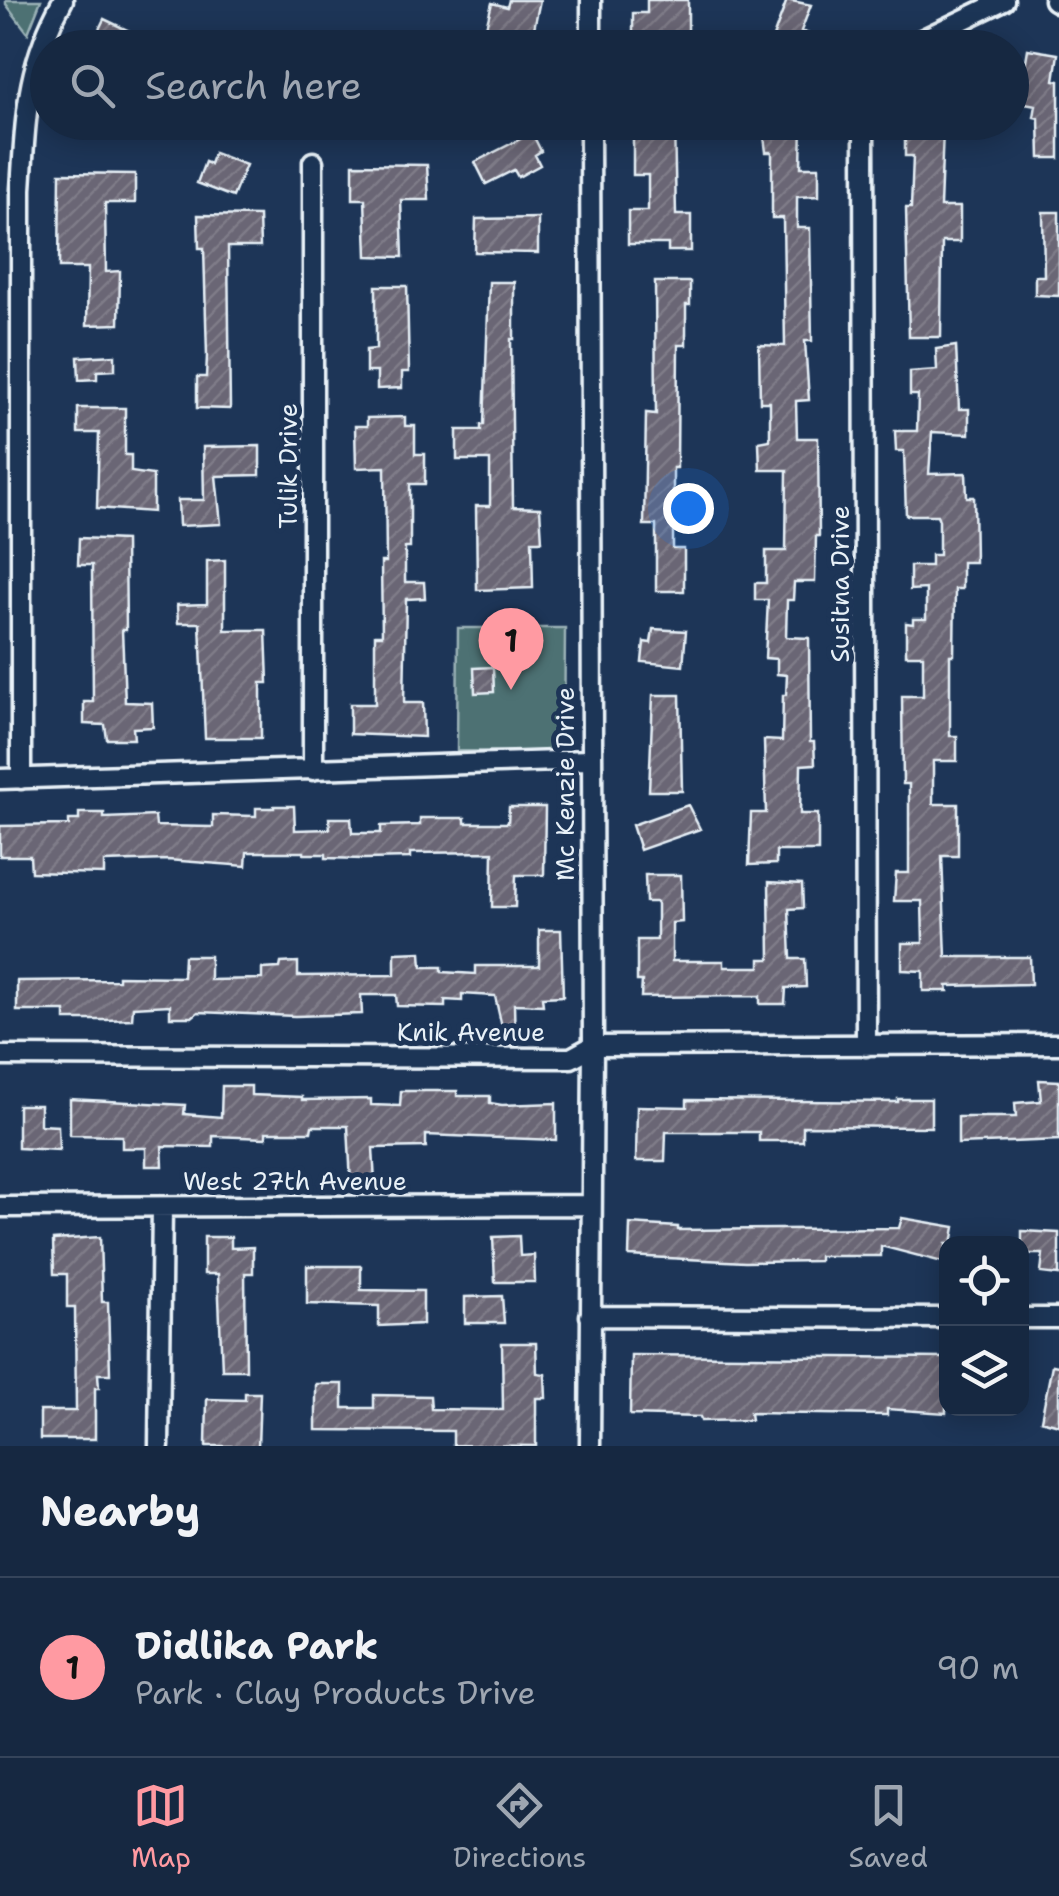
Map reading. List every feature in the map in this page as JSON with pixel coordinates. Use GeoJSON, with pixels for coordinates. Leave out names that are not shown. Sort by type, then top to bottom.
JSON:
{"type":"FeatureCollection","features":[{"type":"Feature","properties":{"kind":"street"},"geometry":{"type":"LineString","coordinates":[[46,30],[62,0]]}},
{"type":"Feature","properties":{"kind":"street"},"geometry":{"type":"LineString","coordinates":[[590,30],[591,0]]}},
{"type":"Feature","properties":{"kind":"street"},"geometry":{"type":"LineString","coordinates":[[943,30],[1004,0]]}},
{"type":"Feature","properties":{"kind":"street"},"geometry":{"type":"LineString","coordinates":[[21,779],[22,188],[30,89]]}},
{"type":"Feature","properties":{"kind":"street","name":"Mc Kenzie Drive"},"geometry":{"type":"LineString","coordinates":[[590,140],[590,1446]]}},
{"type":"Feature","properties":{"kind":"street","name":"Susitna Drive"},"geometry":{"type":"LineString","coordinates":[[864,140],[866,1046]]}},
{"type":"Feature","properties":{"kind":"street","name":"Tulik Drive"},"geometry":{"type":"LineString","coordinates":[[313,162],[313,770]]}},
{"type":"Feature","properties":{"kind":"street"},"geometry":{"type":"LineString","coordinates":[[0,338],[20,342]]}},
{"type":"Feature","properties":{"kind":"street"},"geometry":{"type":"LineString","coordinates":[[0,779],[589,760]]}},
{"type":"Feature","properties":{"kind":"street","name":"Knik Avenue"},"geometry":{"type":"LineString","coordinates":[[0,1056],[571,1058],[592,1046],[1059,1044]]}},
{"type":"Feature","properties":{"kind":"street","name":"West 27th Avenue"},"geometry":{"type":"LineString","coordinates":[[0,1206],[591,1205]]}},
{"type":"Feature","properties":{"kind":"street"},"geometry":{"type":"LineString","coordinates":[[159,1446],[162,1207]]}},
{"type":"Feature","properties":{"kind":"street"},"geometry":{"type":"LineString","coordinates":[[590,1316],[939,1318]]}},
{"type":"Feature","properties":{"kind":"street"},"geometry":{"type":"LineString","coordinates":[[1029,1318],[1059,1318]]}},
{"type":"Feature","properties":{"kind":"green space"},"geometry":{"type":"Polygon","coordinates":[[[6,0],[41,0],[28,33],[6,4],[6,0]]]}},
{"type":"Feature","properties":{"kind":"green space"},"geometry":{"type":"Polygon","coordinates":[[[458,628],[565,628],[564,752],[457,751],[458,628]]]}},
{"type":"Feature","properties":{"kind":"building"},"geometry":{"type":"Polygon","coordinates":[[[509,0],[540,0],[534,30],[486,27],[492,3],[507,7],[509,0]]]}},
{"type":"Feature","properties":{"kind":"building"},"geometry":{"type":"Polygon","coordinates":[[[647,0],[688,0],[688,30],[633,30],[633,13],[647,13],[647,0]]]}},
{"type":"Feature","properties":{"kind":"building"},"geometry":{"type":"Polygon","coordinates":[[[787,0],[811,5],[801,30],[776,30],[787,0]]]}},
{"type":"Feature","properties":{"kind":"building"},"geometry":{"type":"Polygon","coordinates":[[[104,19],[127,30],[99,30],[104,19]]]}},
{"type":"Feature","properties":{"kind":"building"},"geometry":{"type":"Polygon","coordinates":[[[1029,49],[1058,54],[1054,80],[1059,81],[1059,158],[1040,158],[1036,105],[1029,104],[1029,49]]]}},
{"type":"Feature","properties":{"kind":"building"},"geometry":{"type":"Polygon","coordinates":[[[518,140],[536,140],[541,151],[535,155],[540,165],[518,177],[514,170],[486,184],[475,162],[518,140]]]}},
{"type":"Feature","properties":{"kind":"building"},"geometry":{"type":"Polygon","coordinates":[[[633,140],[674,140],[676,215],[691,215],[691,251],[668,251],[668,244],[628,244],[628,211],[648,211],[648,175],[633,175],[633,140]]]}},
{"type":"Feature","properties":{"kind":"building"},"geometry":{"type":"Polygon","coordinates":[[[764,140],[802,140],[801,167],[819,167],[819,196],[797,197],[797,228],[810,228],[812,341],[805,341],[809,400],[796,401],[797,438],[818,438],[819,536],[815,582],[794,582],[793,600],[787,600],[786,637],[809,638],[810,742],[814,742],[815,764],[801,765],[800,814],[818,814],[818,851],[776,851],[776,864],[749,865],[751,813],[766,813],[764,740],[782,741],[787,675],[777,674],[777,659],[765,658],[768,600],[755,600],[755,583],[766,583],[766,551],[786,551],[787,470],[760,470],[759,442],[770,440],[770,402],[760,402],[759,345],[785,346],[783,218],[772,218],[772,152],[766,152],[764,140]]]}},
{"type":"Feature","properties":{"kind":"building"},"geometry":{"type":"Polygon","coordinates":[[[905,140],[943,140],[940,207],[960,207],[960,242],[942,242],[941,337],[909,337],[906,208],[911,208],[913,156],[905,156],[905,140]]]}},
{"type":"Feature","properties":{"kind":"building"},"geometry":{"type":"Polygon","coordinates":[[[214,153],[246,165],[233,197],[197,183],[205,162],[210,164],[214,153]]]}},
{"type":"Feature","properties":{"kind":"building"},"geometry":{"type":"Polygon","coordinates":[[[353,164],[427,165],[429,200],[401,200],[403,257],[367,256],[365,199],[353,199],[353,164]]]}},
{"type":"Feature","properties":{"kind":"building"},"geometry":{"type":"Polygon","coordinates":[[[60,173],[135,174],[135,203],[105,203],[106,272],[120,271],[119,324],[87,325],[88,268],[59,268],[60,173]]]}},
{"type":"Feature","properties":{"kind":"building"},"geometry":{"type":"Polygon","coordinates":[[[1043,212],[1059,212],[1059,296],[1035,295],[1035,276],[1044,276],[1043,212]]]}},
{"type":"Feature","properties":{"kind":"building"},"geometry":{"type":"Polygon","coordinates":[[[198,215],[259,216],[260,247],[228,247],[230,409],[197,408],[197,377],[206,377],[207,356],[204,248],[199,248],[198,215]]]}},
{"type":"Feature","properties":{"kind":"building"},"geometry":{"type":"Polygon","coordinates":[[[538,218],[538,253],[475,252],[476,219],[538,218]]]}},
{"type":"Feature","properties":{"kind":"building"},"geometry":{"type":"Polygon","coordinates":[[[489,282],[514,282],[513,507],[540,508],[542,541],[532,541],[533,588],[477,590],[476,506],[490,506],[490,460],[457,460],[457,430],[481,430],[484,425],[489,282]]]}},
{"type":"Feature","properties":{"kind":"building"},"geometry":{"type":"Polygon","coordinates":[[[655,282],[690,282],[686,345],[678,345],[677,468],[673,468],[673,549],[684,549],[684,591],[656,591],[656,525],[644,525],[646,413],[656,414],[655,282]]]}},
{"type":"Feature","properties":{"kind":"building"},"geometry":{"type":"Polygon","coordinates":[[[376,286],[407,286],[409,372],[402,372],[402,388],[377,389],[377,372],[366,372],[366,350],[376,349],[376,286]]]}},
{"type":"Feature","properties":{"kind":"building"},"geometry":{"type":"Polygon","coordinates":[[[956,346],[959,409],[969,409],[969,434],[932,432],[929,474],[966,473],[967,497],[974,497],[975,562],[962,562],[962,589],[955,589],[954,655],[950,655],[950,736],[957,736],[957,761],[933,761],[933,804],[958,804],[958,856],[942,856],[946,957],[1030,957],[1031,984],[947,986],[948,991],[923,991],[923,971],[902,970],[902,943],[923,943],[922,901],[894,901],[896,873],[909,873],[909,784],[903,784],[902,696],[923,696],[923,655],[906,655],[906,623],[926,619],[926,589],[910,590],[910,566],[931,566],[931,555],[939,555],[939,520],[937,515],[906,515],[904,451],[896,451],[895,431],[917,431],[918,395],[910,395],[910,372],[937,370],[936,349],[956,346]]]}},
{"type":"Feature","properties":{"kind":"building"},"geometry":{"type":"Polygon","coordinates":[[[115,355],[115,370],[97,371],[97,379],[79,380],[78,357],[115,355]]]}},
{"type":"Feature","properties":{"kind":"building"},"geometry":{"type":"Polygon","coordinates":[[[78,408],[125,408],[125,455],[131,455],[131,472],[153,475],[153,512],[97,508],[99,433],[78,433],[78,408]]]}},
{"type":"Feature","properties":{"kind":"building"},"geometry":{"type":"Polygon","coordinates":[[[405,417],[405,426],[415,426],[415,454],[425,454],[425,484],[410,484],[410,548],[405,548],[405,582],[424,582],[425,598],[406,599],[404,703],[423,703],[424,737],[350,734],[350,704],[375,704],[375,635],[382,635],[381,562],[386,562],[385,467],[356,468],[355,426],[367,426],[367,418],[405,417]]]}},
{"type":"Feature","properties":{"kind":"building"},"geometry":{"type":"Polygon","coordinates":[[[260,446],[260,475],[216,476],[221,524],[179,526],[178,500],[204,500],[203,447],[260,446]]]}},
{"type":"Feature","properties":{"kind":"building"},"geometry":{"type":"Polygon","coordinates":[[[79,538],[125,540],[125,702],[152,703],[153,727],[133,728],[134,739],[107,739],[105,725],[84,724],[84,702],[93,702],[92,565],[78,565],[79,538]]]}},
{"type":"Feature","properties":{"kind":"building"},"geometry":{"type":"Polygon","coordinates":[[[225,560],[225,630],[266,630],[268,683],[261,683],[261,738],[205,738],[200,623],[178,623],[177,605],[207,604],[207,561],[225,560]]]}},
{"type":"Feature","properties":{"kind":"building"},"geometry":{"type":"Polygon","coordinates":[[[653,629],[686,631],[683,666],[642,662],[644,642],[651,643],[653,629]]]}},
{"type":"Feature","properties":{"kind":"building"},"geometry":{"type":"Polygon","coordinates":[[[493,667],[494,692],[475,693],[474,668],[493,667]]]}},
{"type":"Feature","properties":{"kind":"building"},"geometry":{"type":"Polygon","coordinates":[[[653,695],[680,695],[682,791],[649,791],[653,695]]]}},
{"type":"Feature","properties":{"kind":"building"},"geometry":{"type":"Polygon","coordinates":[[[688,805],[700,829],[640,850],[632,825],[688,805]]]}},
{"type":"Feature","properties":{"kind":"building"},"geometry":{"type":"Polygon","coordinates":[[[294,806],[295,830],[330,829],[329,818],[351,818],[352,833],[381,833],[381,826],[420,825],[420,818],[508,823],[509,807],[545,807],[544,875],[516,875],[515,907],[492,907],[493,852],[410,853],[410,858],[364,859],[326,858],[326,854],[304,852],[247,852],[246,866],[167,860],[104,862],[104,874],[31,872],[30,856],[0,856],[0,826],[69,825],[69,820],[79,820],[79,813],[104,813],[104,818],[155,816],[156,826],[213,827],[213,815],[256,816],[256,808],[294,806]]]}},
{"type":"Feature","properties":{"kind":"building"},"geometry":{"type":"Polygon","coordinates":[[[645,875],[681,875],[682,922],[672,923],[672,961],[724,961],[724,967],[760,967],[760,959],[770,959],[769,882],[802,884],[803,908],[789,909],[791,959],[805,959],[806,987],[786,988],[785,1004],[760,1004],[760,996],[641,997],[637,940],[657,940],[657,902],[646,902],[645,875]]]}},
{"type":"Feature","properties":{"kind":"building"},"geometry":{"type":"Polygon","coordinates":[[[539,930],[561,930],[563,996],[542,997],[543,1005],[514,1004],[515,1045],[506,1045],[495,996],[462,994],[462,1001],[445,1000],[445,1007],[397,1006],[396,995],[361,995],[362,1014],[198,1012],[192,1017],[170,1017],[170,1005],[133,1007],[132,1019],[65,1020],[65,1011],[17,1011],[17,981],[183,977],[184,956],[210,956],[210,980],[262,979],[262,969],[298,962],[298,976],[395,975],[395,953],[421,952],[422,967],[442,967],[442,972],[476,974],[476,966],[539,966],[539,930]]]}},
{"type":"Feature","properties":{"kind":"building"},"geometry":{"type":"Polygon","coordinates":[[[1039,1080],[1059,1081],[1059,1140],[958,1144],[958,1117],[1016,1117],[1015,1103],[1041,1101],[1039,1080]]]}},
{"type":"Feature","properties":{"kind":"building"},"geometry":{"type":"Polygon","coordinates":[[[222,1086],[251,1086],[251,1095],[302,1100],[371,1099],[371,1105],[400,1106],[401,1091],[457,1091],[457,1096],[490,1096],[490,1103],[502,1105],[556,1103],[556,1140],[426,1135],[426,1147],[373,1148],[375,1183],[351,1183],[348,1126],[312,1126],[311,1132],[266,1132],[266,1138],[213,1136],[213,1147],[162,1146],[163,1166],[146,1166],[146,1148],[122,1148],[122,1136],[70,1135],[70,1099],[185,1105],[184,1114],[221,1117],[222,1086]]]}},
{"type":"Feature","properties":{"kind":"building"},"geometry":{"type":"Polygon","coordinates":[[[931,1099],[931,1127],[803,1126],[803,1141],[759,1141],[759,1132],[666,1132],[665,1161],[636,1161],[637,1106],[687,1107],[687,1100],[931,1099]]]}},
{"type":"Feature","properties":{"kind":"building"},"geometry":{"type":"Polygon","coordinates":[[[18,1105],[40,1105],[40,1125],[58,1126],[59,1150],[18,1148],[18,1105]]]}},
{"type":"Feature","properties":{"kind":"building"},"geometry":{"type":"Polygon","coordinates":[[[902,1218],[955,1227],[953,1236],[939,1236],[939,1261],[881,1246],[881,1256],[819,1256],[819,1261],[629,1256],[630,1224],[678,1230],[899,1228],[902,1218]]]}},
{"type":"Feature","properties":{"kind":"building"},"geometry":{"type":"Polygon","coordinates":[[[1022,1231],[1059,1233],[1059,1275],[1041,1273],[1043,1254],[1029,1254],[1029,1236],[1022,1236],[1022,1231]]]}},
{"type":"Feature","properties":{"kind":"building"},"geometry":{"type":"Polygon","coordinates":[[[519,1236],[520,1256],[534,1255],[535,1282],[495,1282],[493,1237],[519,1236]]]}},
{"type":"Feature","properties":{"kind":"building"},"geometry":{"type":"Polygon","coordinates":[[[100,1237],[102,1302],[108,1302],[110,1374],[98,1374],[95,1439],[40,1439],[40,1411],[76,1411],[75,1307],[67,1307],[67,1274],[54,1274],[53,1240],[100,1237]]]}},
{"type":"Feature","properties":{"kind":"building"},"geometry":{"type":"Polygon","coordinates":[[[204,1237],[231,1237],[231,1248],[253,1247],[253,1273],[245,1273],[246,1370],[222,1370],[218,1274],[204,1274],[204,1237]]]}},
{"type":"Feature","properties":{"kind":"building"},"geometry":{"type":"Polygon","coordinates":[[[307,1266],[361,1266],[361,1290],[423,1291],[423,1324],[379,1326],[379,1306],[307,1304],[307,1266]]]}},
{"type":"Feature","properties":{"kind":"building"},"geometry":{"type":"Polygon","coordinates":[[[502,1296],[504,1323],[465,1323],[465,1297],[502,1296]]]}},
{"type":"Feature","properties":{"kind":"building"},"geometry":{"type":"Polygon","coordinates":[[[502,1343],[536,1343],[537,1373],[545,1374],[546,1398],[536,1398],[536,1446],[453,1445],[453,1431],[316,1430],[316,1384],[343,1384],[343,1408],[374,1408],[374,1395],[430,1396],[431,1409],[503,1410],[502,1343]]]}},
{"type":"Feature","properties":{"kind":"building"},"geometry":{"type":"Polygon","coordinates":[[[631,1355],[939,1358],[939,1413],[887,1409],[887,1415],[750,1413],[751,1420],[701,1421],[700,1417],[630,1415],[631,1355]]]}},
{"type":"Feature","properties":{"kind":"building"},"geometry":{"type":"Polygon","coordinates":[[[1052,1365],[1059,1366],[1059,1425],[1041,1420],[1052,1365]]]}},
{"type":"Feature","properties":{"kind":"building"},"geometry":{"type":"Polygon","coordinates":[[[245,1393],[260,1393],[258,1446],[206,1446],[207,1399],[245,1400],[245,1393]]]}},
{"type":"Feature","properties":{"kind":"place","name":"Didlika Park"},"geometry":{"type":"Point","coordinates":[511,690]}}]}
